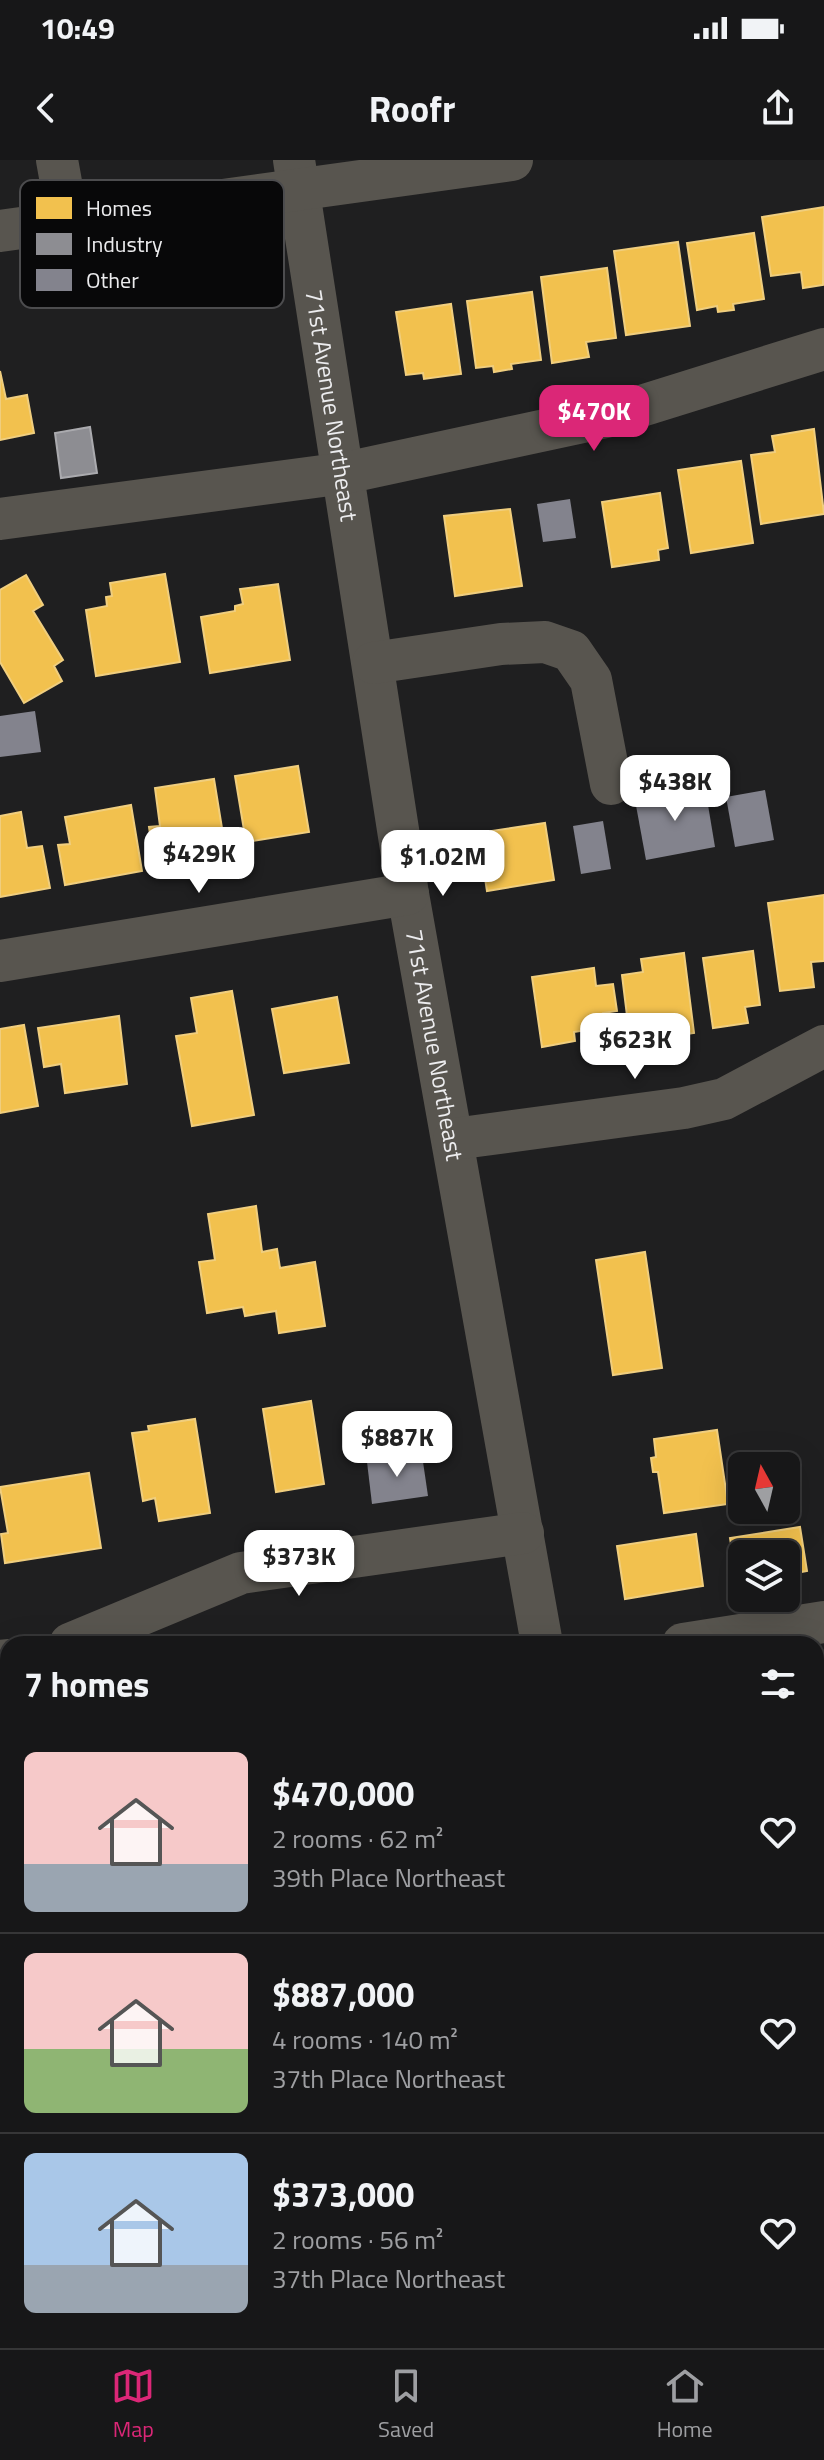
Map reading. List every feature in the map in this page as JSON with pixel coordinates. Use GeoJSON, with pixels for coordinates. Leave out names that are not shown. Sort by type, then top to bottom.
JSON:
{"type":"FeatureCollection","features":[{"type":"Feature","properties":{"kind":"street"},"geometry":{"type":"LineString","coordinates":[[57,160],[61,180]]}},
{"type":"Feature","properties":{"kind":"street"},"geometry":{"type":"LineString","coordinates":[[271,180],[296,175],[512,160]]}},
{"type":"Feature","properties":{"kind":"street","name":"71st Avenue Northeast"},"geometry":{"type":"LineString","coordinates":[[296,175],[345,473],[408,894],[541,1636]]}},
{"type":"Feature","properties":{"kind":"street"},"geometry":{"type":"LineString","coordinates":[[0,231],[20,228]]}},
{"type":"Feature","properties":{"kind":"street"},"geometry":{"type":"LineString","coordinates":[[0,519],[345,473],[606,417],[824,349]]}},
{"type":"Feature","properties":{"kind":"street"},"geometry":{"type":"LineString","coordinates":[[373,663],[501,644],[545,642],[571,651],[591,680],[611,784]]}},
{"type":"Feature","properties":{"kind":"street"},"geometry":{"type":"LineString","coordinates":[[0,961],[408,894]]}},
{"type":"Feature","properties":{"kind":"street"},"geometry":{"type":"LineString","coordinates":[[454,1139],[684,1108],[724,1099],[824,1046]]}},
{"type":"Feature","properties":{"kind":"street"},"geometry":{"type":"LineString","coordinates":[[89,1636],[241,1573],[523,1533]]}},
{"type":"Feature","properties":{"kind":"street"},"geometry":{"type":"LineString","coordinates":[[734,1636],[824,1622]]}},
{"type":"Feature","properties":{"kind":"building: Homes"},"geometry":{"type":"Polygon","coordinates":[[[824,207],[823,285],[803,288],[801,272],[771,276],[762,217],[824,207]]]}},
{"type":"Feature","properties":{"kind":"building: Homes"},"geometry":{"type":"Polygon","coordinates":[[[754,233],[764,299],[733,304],[734,310],[718,312],[717,306],[697,310],[687,243],[754,233]]]}},
{"type":"Feature","properties":{"kind":"building: Homes"},"geometry":{"type":"Polygon","coordinates":[[[678,242],[690,326],[626,335],[614,251],[678,242]]]}},
{"type":"Feature","properties":{"kind":"building: Homes"},"geometry":{"type":"Polygon","coordinates":[[[607,268],[616,338],[586,342],[589,357],[552,363],[541,277],[607,268]]]}},
{"type":"Feature","properties":{"kind":"building: Homes"},"geometry":{"type":"Polygon","coordinates":[[[532,292],[541,360],[511,364],[512,369],[494,372],[493,366],[476,368],[467,301],[532,292]]]}},
{"type":"Feature","properties":{"kind":"building: Homes"},"geometry":{"type":"Polygon","coordinates":[[[451,304],[461,374],[424,379],[423,373],[406,375],[396,312],[451,304]]]}},
{"type":"Feature","properties":{"kind":"building: Homes"},"geometry":{"type":"Polygon","coordinates":[[[0,371],[6,399],[27,395],[34,433],[0,440],[0,371]]]}},
{"type":"Feature","properties":{"kind":"building: Homes"},"geometry":{"type":"Polygon","coordinates":[[[814,429],[824,514],[761,524],[751,455],[775,452],[772,436],[814,429]]]}},
{"type":"Feature","properties":{"kind":"building: Homes"},"geometry":{"type":"Polygon","coordinates":[[[741,461],[753,543],[691,553],[678,470],[741,461]]]}},
{"type":"Feature","properties":{"kind":"building: Homes"},"geometry":{"type":"Polygon","coordinates":[[[660,493],[668,548],[658,550],[659,560],[612,567],[602,502],[660,493]]]}},
{"type":"Feature","properties":{"kind":"building: Homes"},"geometry":{"type":"Polygon","coordinates":[[[510,509],[522,586],[455,596],[444,516],[510,509]]]}},
{"type":"Feature","properties":{"kind":"building: Homes"},"geometry":{"type":"Polygon","coordinates":[[[165,574],[180,662],[96,676],[86,610],[107,606],[106,597],[112,596],[110,583],[165,574]]]}},
{"type":"Feature","properties":{"kind":"building: Homes"},"geometry":{"type":"Polygon","coordinates":[[[26,575],[43,605],[33,611],[63,660],[54,666],[62,681],[24,703],[0,662],[0,590],[26,575]]]}},
{"type":"Feature","properties":{"kind":"building: Homes"},"geometry":{"type":"Polygon","coordinates":[[[278,584],[290,660],[210,673],[201,617],[235,611],[235,606],[243,604],[240,589],[278,584]]]}},
{"type":"Feature","properties":{"kind":"building: Homes"},"geometry":{"type":"Polygon","coordinates":[[[298,766],[309,832],[246,842],[235,776],[298,766]]]}},
{"type":"Feature","properties":{"kind":"building: Homes"},"geometry":{"type":"Polygon","coordinates":[[[214,779],[227,859],[155,869],[149,827],[160,826],[155,788],[214,779]]]}},
{"type":"Feature","properties":{"kind":"building: Homes"},"geometry":{"type":"Polygon","coordinates":[[[131,805],[142,871],[65,885],[58,845],[70,844],[65,817],[131,805]]]}},
{"type":"Feature","properties":{"kind":"building: Homes"},"geometry":{"type":"Polygon","coordinates":[[[21,812],[27,848],[42,846],[50,888],[0,897],[0,816],[21,812]]]}},
{"type":"Feature","properties":{"kind":"building: Homes"},"geometry":{"type":"Polygon","coordinates":[[[545,823],[554,880],[487,891],[478,833],[545,823]]]}},
{"type":"Feature","properties":{"kind":"building: Homes"},"geometry":{"type":"Polygon","coordinates":[[[824,895],[824,961],[811,962],[814,987],[780,991],[768,903],[824,895]]]}},
{"type":"Feature","properties":{"kind":"building: Homes"},"geometry":{"type":"Polygon","coordinates":[[[753,951],[760,1005],[745,1007],[748,1023],[713,1028],[703,958],[753,951]]]}},
{"type":"Feature","properties":{"kind":"building: Homes"},"geometry":{"type":"Polygon","coordinates":[[[684,953],[694,1033],[661,1038],[660,1028],[629,1032],[622,975],[643,972],[641,959],[684,953]]]}},
{"type":"Feature","properties":{"kind":"building: Homes"},"geometry":{"type":"Polygon","coordinates":[[[594,968],[596,986],[613,984],[617,1011],[603,1013],[605,1027],[574,1032],[575,1041],[542,1047],[532,977],[594,968]]]}},
{"type":"Feature","properties":{"kind":"building: Homes"},"geometry":{"type":"Polygon","coordinates":[[[232,991],[254,1115],[192,1126],[176,1036],[197,1033],[191,998],[232,991]]]}},
{"type":"Feature","properties":{"kind":"building: Homes"},"geometry":{"type":"Polygon","coordinates":[[[337,997],[349,1063],[284,1073],[272,1009],[337,997]]]}},
{"type":"Feature","properties":{"kind":"building: Homes"},"geometry":{"type":"Polygon","coordinates":[[[119,1016],[127,1084],[65,1093],[61,1064],[44,1067],[38,1028],[119,1016]]]}},
{"type":"Feature","properties":{"kind":"building: Homes"},"geometry":{"type":"Polygon","coordinates":[[[24,1025],[38,1106],[0,1113],[0,1029],[24,1025]]]}},
{"type":"Feature","properties":{"kind":"building: Homes"},"geometry":{"type":"Polygon","coordinates":[[[256,1206],[262,1252],[277,1249],[280,1268],[315,1262],[325,1326],[279,1333],[276,1311],[245,1316],[243,1307],[207,1313],[199,1262],[215,1260],[208,1214],[256,1206]]]}},
{"type":"Feature","properties":{"kind":"building: Homes"},"geometry":{"type":"Polygon","coordinates":[[[645,1252],[662,1368],[613,1375],[596,1260],[645,1252]]]}},
{"type":"Feature","properties":{"kind":"building: Homes"},"geometry":{"type":"Polygon","coordinates":[[[311,1401],[324,1484],[276,1492],[263,1409],[311,1401]]]}},
{"type":"Feature","properties":{"kind":"building: Homes"},"geometry":{"type":"Polygon","coordinates":[[[195,1419],[210,1513],[159,1521],[155,1498],[143,1501],[132,1433],[149,1431],[148,1426],[195,1419]]]}},
{"type":"Feature","properties":{"kind":"building: Homes"},"geometry":{"type":"Polygon","coordinates":[[[717,1430],[728,1504],[664,1513],[658,1472],[653,1472],[651,1458],[656,1457],[654,1439],[717,1430]]]}},
{"type":"Feature","properties":{"kind":"building: Homes"},"geometry":{"type":"Polygon","coordinates":[[[89,1473],[101,1548],[5,1563],[1,1534],[8,1533],[0,1487],[89,1473]]]}},
{"type":"Feature","properties":{"kind":"building: Homes"},"geometry":{"type":"Polygon","coordinates":[[[800,1527],[807,1571],[800,1572],[800,1540],[730,1538],[800,1527]]]}},
{"type":"Feature","properties":{"kind":"building: Homes"},"geometry":{"type":"Polygon","coordinates":[[[696,1534],[703,1586],[625,1599],[617,1546],[696,1534]]]}},
{"type":"Feature","properties":{"kind":"building: Industry"},"geometry":{"type":"Polygon","coordinates":[[[90,427],[97,473],[61,478],[55,433],[90,427]]]}},
{"type":"Feature","properties":{"kind":"building: Other"},"geometry":{"type":"Polygon","coordinates":[[[570,499],[576,538],[543,542],[537,504],[570,499]]]}},
{"type":"Feature","properties":{"kind":"building: Other"},"geometry":{"type":"Polygon","coordinates":[[[35,711],[41,752],[0,757],[0,716],[35,711]]]}},
{"type":"Feature","properties":{"kind":"building: Other"},"geometry":{"type":"Polygon","coordinates":[[[705,787],[715,847],[646,860],[635,800],[705,787]]]}},
{"type":"Feature","properties":{"kind":"building: Other"},"geometry":{"type":"Polygon","coordinates":[[[765,790],[774,840],[735,847],[726,797],[765,790]]]}},
{"type":"Feature","properties":{"kind":"building: Other"},"geometry":{"type":"Polygon","coordinates":[[[603,821],[611,869],[581,874],[573,826],[603,821]]]}},
{"type":"Feature","properties":{"kind":"building: Other"},"geometry":{"type":"Polygon","coordinates":[[[422,1455],[428,1496],[372,1504],[367,1462],[422,1455]]]}}]}
